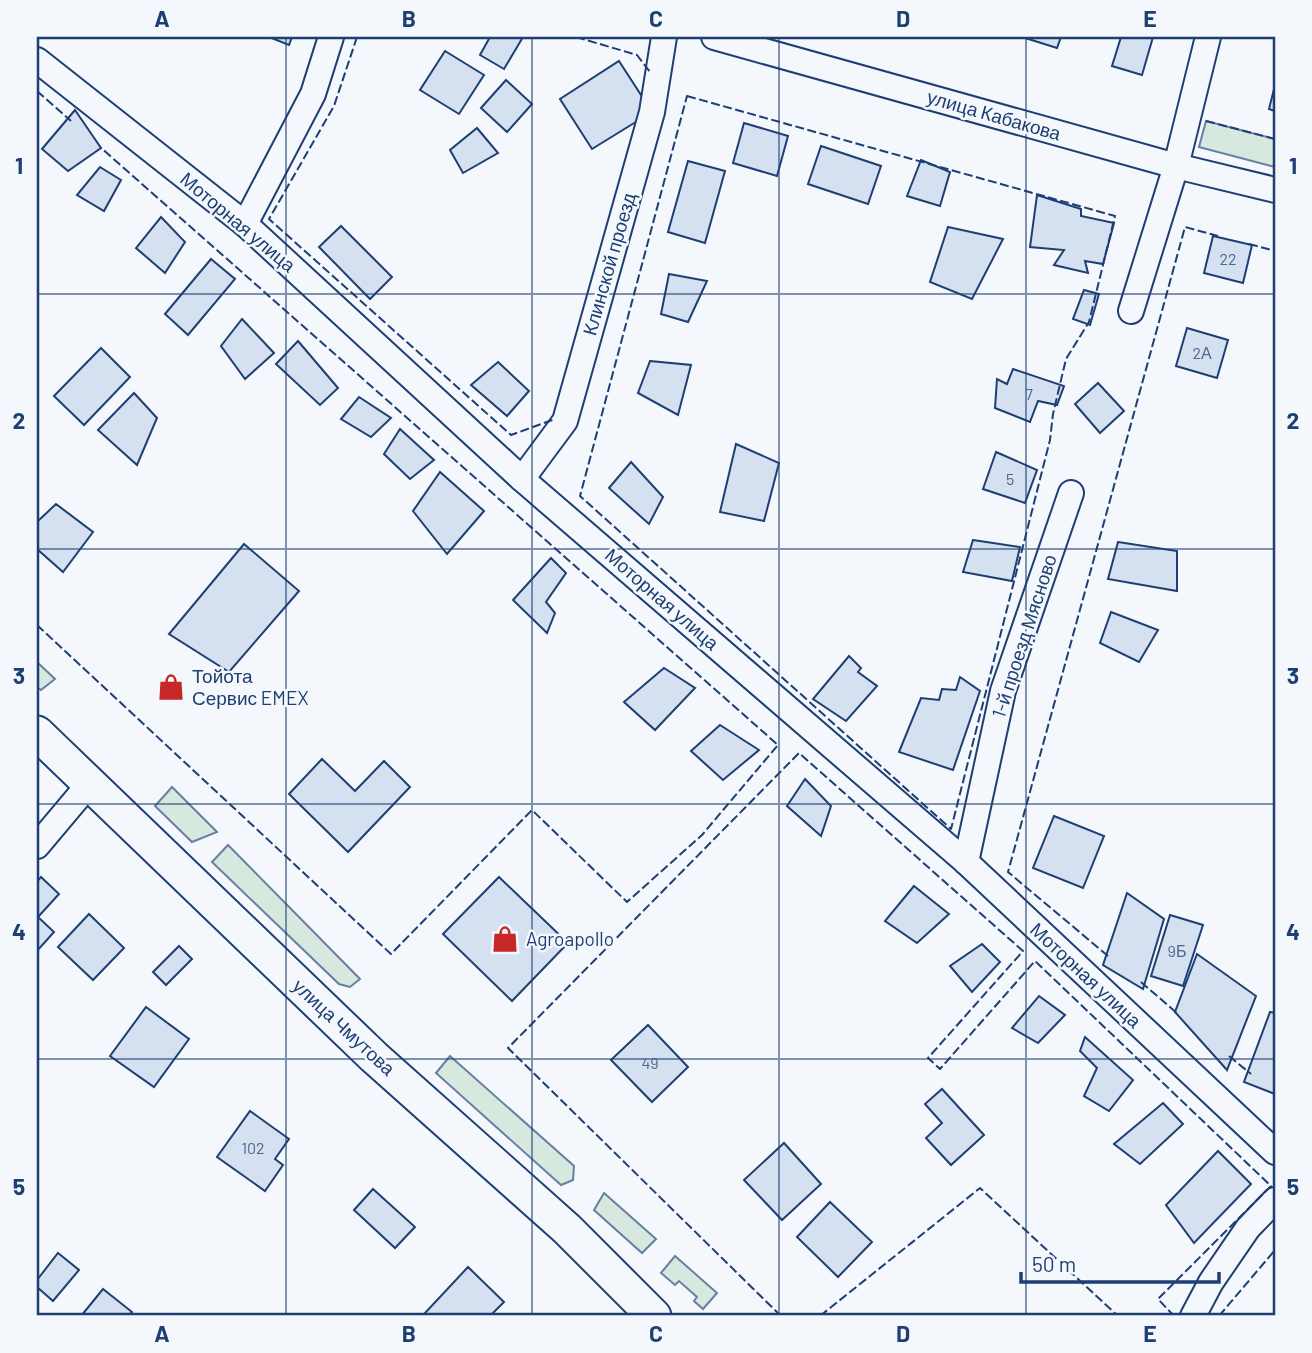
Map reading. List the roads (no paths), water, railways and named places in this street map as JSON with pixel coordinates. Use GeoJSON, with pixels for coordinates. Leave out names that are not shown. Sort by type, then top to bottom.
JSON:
{"type":"FeatureCollection","features":[{"type":"Feature","properties":{"kind":"main road","name":"улица Чмутова"},"geometry":{"type":"LineString","coordinates":[[37,733],[374,1057],[567,1229],[654,1316]]}},
{"type":"Feature","properties":{"kind":"street"},"geometry":{"type":"LineString","coordinates":[[245,224],[313,94],[331,37]]}},
{"type":"Feature","properties":{"kind":"street","name":"Клинской проезд"},"geometry":{"type":"LineString","coordinates":[[523,479],[565,421],[652,111],[664,37]]}},
{"type":"Feature","properties":{"kind":"street","name":"улица Кабакова"},"geometry":{"type":"LineString","coordinates":[[714,37],[1176,166],[1275,190]]}},
{"type":"Feature","properties":{"kind":"street"},"geometry":{"type":"LineString","coordinates":[[1130,311],[1176,166],[1208,37]]}},
{"type":"Feature","properties":{"kind":"street","name":"Моторная улица"},"geometry":{"type":"LineString","coordinates":[[37,60],[245,224],[523,479],[966,862],[1275,1152]]}},
{"type":"Feature","properties":{"kind":"street","name":"1-й проезд Мясново"},"geometry":{"type":"LineString","coordinates":[[966,862],[1003,691],[1071,493]]}},
{"type":"Feature","properties":{"kind":"street"},"geometry":{"type":"LineString","coordinates":[[37,846],[90,783]]}},
{"type":"Feature","properties":{"kind":"street"},"geometry":{"type":"LineString","coordinates":[[1193,1316],[1211,1282],[1248,1228],[1275,1200]]}},
{"type":"Feature","properties":{"kind":"place","name":"Тойота Сервис EMEX"},"geometry":{"type":"Point","coordinates":[171,687]}},
{"type":"Feature","properties":{"kind":"place","name":"Agroapollo"},"geometry":{"type":"Point","coordinates":[505,939]}}]}
